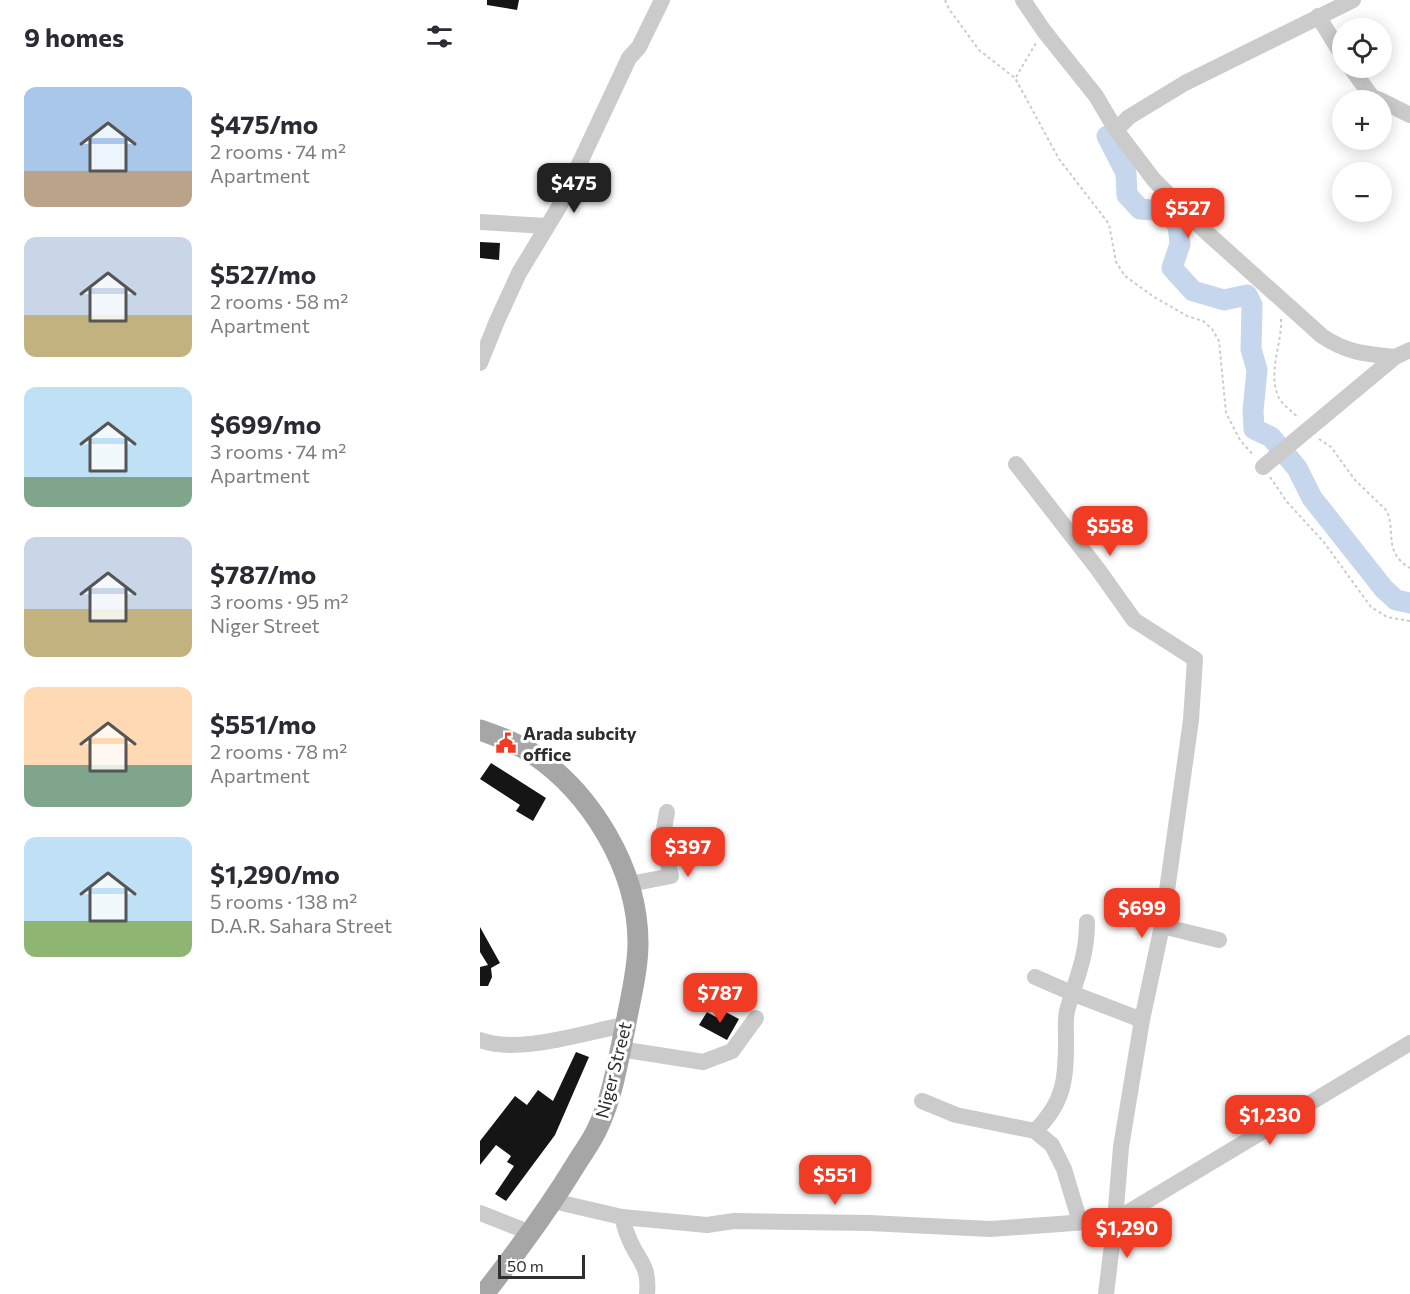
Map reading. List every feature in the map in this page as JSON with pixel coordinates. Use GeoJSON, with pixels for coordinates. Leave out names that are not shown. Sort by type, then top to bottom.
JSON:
{"type":"FeatureCollection","features":[{"type":"Feature","properties":{"kind":"main road","name":"Niger Street"},"geometry":{"type":"LineString","coordinates":[[480,730],[530,752],[567,783],[593,812],[620,859],[630,884],[636,915],[638,944],[621,1049],[614,1081],[599,1126],[553,1201],[484,1294]]}},
{"type":"Feature","properties":{"kind":"street"},"geometry":{"type":"LineString","coordinates":[[480,363],[519,273],[559,207],[622,73],[639,47],[662,0]]}},
{"type":"Feature","properties":{"kind":"street"},"geometry":{"type":"LineString","coordinates":[[1116,130],[1129,117],[1185,83],[1353,0]]}},
{"type":"Feature","properties":{"kind":"street"},"geometry":{"type":"LineString","coordinates":[[1024,1],[1044,31],[1096,96],[1116,130],[1154,180],[1205,231],[1322,336],[1338,346],[1359,353],[1403,354]]}},
{"type":"Feature","properties":{"kind":"street"},"geometry":{"type":"LineString","coordinates":[[1318,16],[1332,39]]}},
{"type":"Feature","properties":{"kind":"street"},"geometry":{"type":"LineString","coordinates":[[1392,106],[1410,115]]}},
{"type":"Feature","properties":{"kind":"street"},"geometry":{"type":"LineString","coordinates":[[480,222],[547,226]]}},
{"type":"Feature","properties":{"kind":"street"},"geometry":{"type":"LineString","coordinates":[[1263,467],[1307,429],[1403,354]]}},
{"type":"Feature","properties":{"kind":"street"},"geometry":{"type":"LineString","coordinates":[[1016,464],[1097,568],[1134,620],[1195,659],[1191,720],[1162,926],[1142,1020],[1121,1147],[1106,1294]]}},
{"type":"Feature","properties":{"kind":"street"},"geometry":{"type":"LineString","coordinates":[[630,884],[671,876],[662,840],[667,812]]}},
{"type":"Feature","properties":{"kind":"street"},"geometry":{"type":"LineString","coordinates":[[1035,1131],[1042,1125],[1063,1091],[1066,1067],[1066,1013],[1085,956],[1087,922]]}},
{"type":"Feature","properties":{"kind":"street"},"geometry":{"type":"LineString","coordinates":[[1162,926],[1219,940]]}},
{"type":"Feature","properties":{"kind":"street"},"geometry":{"type":"LineString","coordinates":[[1035,977],[1142,1020]]}},
{"type":"Feature","properties":{"kind":"street"},"geometry":{"type":"LineString","coordinates":[[621,1049],[703,1062],[732,1051],[756,1018]]}},
{"type":"Feature","properties":{"kind":"street"},"geometry":{"type":"LineString","coordinates":[[480,1040],[490,1044],[527,1045],[625,1025]]}},
{"type":"Feature","properties":{"kind":"street"},"geometry":{"type":"LineString","coordinates":[[553,1201],[622,1217],[707,1225],[734,1221],[869,1223],[990,1229],[1115,1220],[1410,1042]]}},
{"type":"Feature","properties":{"kind":"street"},"geometry":{"type":"LineString","coordinates":[[922,1101],[956,1115],[1035,1131],[1052,1145],[1060,1161],[1080,1222]]}},
{"type":"Feature","properties":{"kind":"street"},"geometry":{"type":"LineString","coordinates":[[480,1213],[531,1233]]}},
{"type":"Feature","properties":{"kind":"street"},"geometry":{"type":"LineString","coordinates":[[622,1217],[628,1237],[646,1268],[647,1294]]}},
{"type":"Feature","properties":{"kind":"path"},"geometry":{"type":"LineString","coordinates":[[945,0],[979,50],[1015,78],[1059,159],[1109,224],[1116,262],[1125,276],[1154,297],[1187,316],[1203,321],[1212,329],[1219,341],[1226,413],[1240,440],[1263,467],[1287,502],[1323,541],[1371,607],[1387,617],[1410,621]]}},
{"type":"Feature","properties":{"kind":"path"},"geometry":{"type":"LineString","coordinates":[[1015,78],[1037,42]]}},
{"type":"Feature","properties":{"kind":"path"},"geometry":{"type":"LineString","coordinates":[[1280,297],[1281,324],[1274,373],[1280,400],[1307,429],[1331,447],[1356,480],[1387,511],[1393,552],[1404,565],[1410,568]]}},
{"type":"Feature","properties":{"kind":"building"},"geometry":{"type":"Polygon","coordinates":[[[487,0],[519,0],[517,10],[487,5],[487,0]]]}},
{"type":"Feature","properties":{"kind":"building"},"geometry":{"type":"Polygon","coordinates":[[[480,242],[500,243],[499,260],[480,258],[480,242]]]}},
{"type":"Feature","properties":{"kind":"building"},"geometry":{"type":"Polygon","coordinates":[[[491,763],[546,798],[533,821],[516,811],[520,805],[480,779],[491,763]]]}},
{"type":"Feature","properties":{"kind":"building"},"geometry":{"type":"Polygon","coordinates":[[[480,927],[500,963],[491,968],[492,977],[488,986],[480,986],[480,967],[488,965],[480,952],[480,927]]]}},
{"type":"Feature","properties":{"kind":"building"},"geometry":{"type":"Polygon","coordinates":[[[720,1009],[739,1019],[727,1040],[699,1025],[707,1012],[716,1017],[720,1009]]]}},
{"type":"Feature","properties":{"kind":"building"},"geometry":{"type":"Polygon","coordinates":[[[576,1052],[589,1057],[555,1135],[506,1201],[495,1194],[514,1166],[507,1162],[511,1156],[496,1145],[480,1165],[480,1141],[515,1096],[527,1105],[538,1090],[553,1101],[576,1052]]]}},
{"type":"Feature","properties":{"kind":"waterway"},"geometry":{"type":"LineString","coordinates":[[1107,136],[1126,173],[1127,195],[1140,209],[1165,211],[1178,225],[1180,244],[1172,268],[1193,291],[1224,300],[1247,295],[1252,305],[1251,349],[1257,370],[1253,411],[1254,429],[1271,437],[1297,468],[1312,498],[1384,589],[1396,600],[1410,603]]}},
{"type":"Feature","properties":{"kind":"place","name":"Arada subcity office"},"geometry":{"type":"Point","coordinates":[506,743]}}]}
